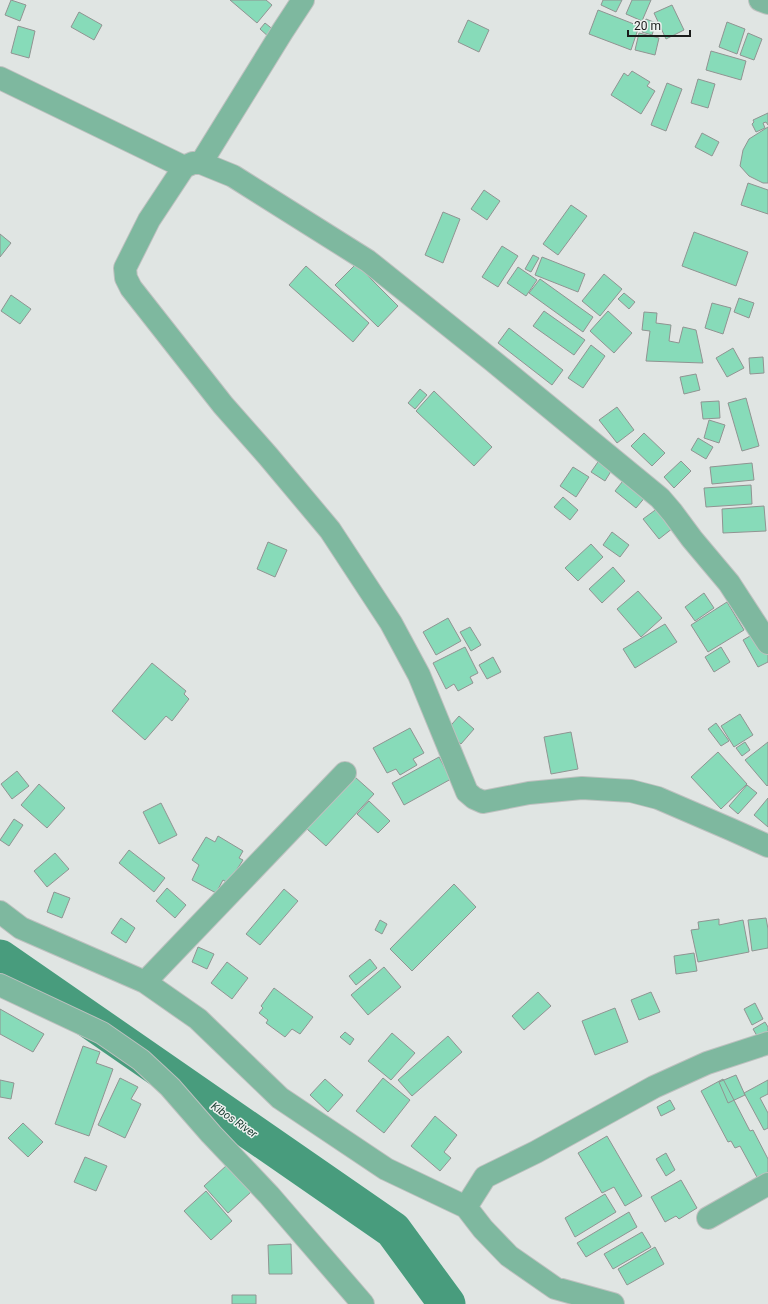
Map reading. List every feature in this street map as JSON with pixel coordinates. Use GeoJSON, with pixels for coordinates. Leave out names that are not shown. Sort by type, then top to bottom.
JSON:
{"type":"FeatureCollection","features":[{"type":"Feature","properties":{"kind":"street"},"geometry":{"type":"LineString","coordinates":[[303,0],[193,165],[149,220],[125,268],[126,278],[131,288],[224,405],[330,530],[387,616],[419,675],[467,792],[474,798],[483,802],[529,793],[582,788],[631,791],[658,798],[730,828],[768,846]]}},
{"type":"Feature","properties":{"kind":"street"},"geometry":{"type":"LineString","coordinates":[[760,0],[768,3]]}},
{"type":"Feature","properties":{"kind":"street"},"geometry":{"type":"LineString","coordinates":[[0,78],[193,165],[233,176],[368,261],[660,498],[729,583],[768,643]]}},
{"type":"Feature","properties":{"kind":"street"},"geometry":{"type":"LineString","coordinates":[[145,982],[345,773]]}},
{"type":"Feature","properties":{"kind":"street"},"geometry":{"type":"LineString","coordinates":[[0,912],[21,928],[145,982],[198,1019],[280,1098],[386,1169],[466,1207],[483,1229],[509,1256],[555,1288],[613,1304]]}},
{"type":"Feature","properties":{"kind":"street"},"geometry":{"type":"LineString","coordinates":[[0,985],[102,1033],[141,1060],[170,1087],[211,1134],[269,1195],[363,1304]]}},
{"type":"Feature","properties":{"kind":"street"},"geometry":{"type":"LineString","coordinates":[[466,1207],[485,1177],[536,1152],[654,1087],[707,1063],[768,1043]]}},
{"type":"Feature","properties":{"kind":"street"},"geometry":{"type":"LineString","coordinates":[[708,1218],[768,1184]]}},
{"type":"Feature","properties":{"kind":"building"},"geometry":{"type":"Polygon","coordinates":[[[11,0],[26,5],[20,21],[5,15],[11,0]]]}},
{"type":"Feature","properties":{"kind":"building"},"geometry":{"type":"Polygon","coordinates":[[[230,0],[266,0],[272,5],[257,23],[230,0]]]}},
{"type":"Feature","properties":{"kind":"building"},"geometry":{"type":"Polygon","coordinates":[[[603,0],[622,0],[616,12],[601,5],[603,0]]]}},
{"type":"Feature","properties":{"kind":"building"},"geometry":{"type":"Polygon","coordinates":[[[632,0],[651,0],[642,21],[626,14],[632,0]]]}},
{"type":"Feature","properties":{"kind":"building"},"geometry":{"type":"Polygon","coordinates":[[[672,5],[684,30],[666,39],[654,13],[672,5]]]}},
{"type":"Feature","properties":{"kind":"building"},"geometry":{"type":"Polygon","coordinates":[[[598,10],[639,26],[631,50],[589,34],[598,10]]]}},
{"type":"Feature","properties":{"kind":"building"},"geometry":{"type":"Polygon","coordinates":[[[79,12],[102,25],[94,40],[71,27],[79,12]]]}},
{"type":"Feature","properties":{"kind":"building"},"geometry":{"type":"Polygon","coordinates":[[[646,19],[656,23],[652,35],[642,32],[646,19]]]}},
{"type":"Feature","properties":{"kind":"building"},"geometry":{"type":"Polygon","coordinates":[[[468,20],[489,30],[479,52],[458,42],[468,20]]]}},
{"type":"Feature","properties":{"kind":"building"},"geometry":{"type":"Polygon","coordinates":[[[727,22],[745,29],[737,54],[719,47],[727,22]]]}},
{"type":"Feature","properties":{"kind":"building"},"geometry":{"type":"Polygon","coordinates":[[[265,23],[275,31],[270,38],[260,29],[265,23]]]}},
{"type":"Feature","properties":{"kind":"building"},"geometry":{"type":"Polygon","coordinates":[[[18,26],[35,31],[29,58],[11,53],[18,26]]]}},
{"type":"Feature","properties":{"kind":"building"},"geometry":{"type":"Polygon","coordinates":[[[639,33],[659,38],[655,55],[635,50],[639,33]]]}},
{"type":"Feature","properties":{"kind":"building"},"geometry":{"type":"Polygon","coordinates":[[[748,33],[762,39],[754,60],[740,55],[748,33]]]}},
{"type":"Feature","properties":{"kind":"building"},"geometry":{"type":"Polygon","coordinates":[[[711,51],[746,61],[741,80],[706,70],[711,51]]]}},
{"type":"Feature","properties":{"kind":"building"},"geometry":{"type":"Polygon","coordinates":[[[632,71],[650,82],[647,86],[655,91],[641,114],[611,95],[624,73],[628,76],[632,71]]]}},
{"type":"Feature","properties":{"kind":"building"},"geometry":{"type":"Polygon","coordinates":[[[698,79],[715,84],[708,108],[691,103],[698,79]]]}},
{"type":"Feature","properties":{"kind":"building"},"geometry":{"type":"Polygon","coordinates":[[[667,83],[682,89],[666,131],[651,125],[667,83]]]}},
{"type":"Feature","properties":{"kind":"building"},"geometry":{"type":"Polygon","coordinates":[[[768,113],[768,125],[766,122],[763,123],[765,128],[756,132],[752,124],[754,122],[753,120],[768,113]]]}},
{"type":"Feature","properties":{"kind":"building"},"geometry":{"type":"Polygon","coordinates":[[[768,127],[768,183],[763,183],[749,176],[740,166],[743,150],[749,139],[768,127]]]}},
{"type":"Feature","properties":{"kind":"building"},"geometry":{"type":"Polygon","coordinates":[[[702,133],[719,142],[712,156],[695,147],[702,133]]]}},
{"type":"Feature","properties":{"kind":"building"},"geometry":{"type":"Polygon","coordinates":[[[748,183],[768,190],[768,214],[741,205],[748,183]]]}},
{"type":"Feature","properties":{"kind":"building"},"geometry":{"type":"Polygon","coordinates":[[[484,190],[500,201],[487,220],[471,209],[484,190]]]}},
{"type":"Feature","properties":{"kind":"building"},"geometry":{"type":"Polygon","coordinates":[[[571,205],[587,216],[558,255],[543,244],[571,205]]]}},
{"type":"Feature","properties":{"kind":"building"},"geometry":{"type":"Polygon","coordinates":[[[443,212],[460,219],[443,263],[425,255],[443,212]]]}},
{"type":"Feature","properties":{"kind":"building"},"geometry":{"type":"Polygon","coordinates":[[[694,232],[748,252],[736,286],[682,266],[694,232]]]}},
{"type":"Feature","properties":{"kind":"building"},"geometry":{"type":"Polygon","coordinates":[[[0,234],[11,243],[0,257],[0,234]]]}},
{"type":"Feature","properties":{"kind":"building"},"geometry":{"type":"Polygon","coordinates":[[[502,246],[518,256],[498,287],[482,277],[502,246]]]}},
{"type":"Feature","properties":{"kind":"building"},"geometry":{"type":"Polygon","coordinates":[[[533,255],[539,258],[531,272],[525,269],[533,255]]]}},
{"type":"Feature","properties":{"kind":"building"},"geometry":{"type":"Polygon","coordinates":[[[542,257],[585,274],[578,292],[535,275],[542,257]]]}},
{"type":"Feature","properties":{"kind":"building"},"geometry":{"type":"Polygon","coordinates":[[[356,264],[398,306],[378,327],[335,285],[356,264]]]}},
{"type":"Feature","properties":{"kind":"building"},"geometry":{"type":"Polygon","coordinates":[[[306,266],[369,323],[353,342],[289,285],[306,266]]]}},
{"type":"Feature","properties":{"kind":"building"},"geometry":{"type":"Polygon","coordinates":[[[518,267],[537,280],[526,296],[507,283],[518,267]]]}},
{"type":"Feature","properties":{"kind":"building"},"geometry":{"type":"Polygon","coordinates":[[[604,274],[622,289],[600,316],[582,301],[604,274]]]}},
{"type":"Feature","properties":{"kind":"building"},"geometry":{"type":"Polygon","coordinates":[[[540,279],[593,317],[583,332],[529,293],[540,279]]]}},
{"type":"Feature","properties":{"kind":"building"},"geometry":{"type":"Polygon","coordinates":[[[624,293],[635,302],[629,309],[618,299],[624,293]]]}},
{"type":"Feature","properties":{"kind":"building"},"geometry":{"type":"Polygon","coordinates":[[[11,295],[31,309],[20,324],[1,311],[11,295]]]}},
{"type":"Feature","properties":{"kind":"building"},"geometry":{"type":"Polygon","coordinates":[[[739,298],[754,303],[749,318],[734,312],[739,298]]]}},
{"type":"Feature","properties":{"kind":"building"},"geometry":{"type":"Polygon","coordinates":[[[712,303],[731,308],[723,334],[705,328],[712,303]]]}},
{"type":"Feature","properties":{"kind":"building"},"geometry":{"type":"Polygon","coordinates":[[[544,311],[585,340],[574,355],[533,326],[544,311]]]}},
{"type":"Feature","properties":{"kind":"building"},"geometry":{"type":"Polygon","coordinates":[[[608,311],[632,333],[614,353],[590,331],[608,311]]]}},
{"type":"Feature","properties":{"kind":"building"},"geometry":{"type":"Polygon","coordinates":[[[644,312],[657,313],[656,323],[671,325],[669,341],[679,343],[683,327],[696,330],[703,363],[646,361],[650,331],[642,330],[644,312]]]}},
{"type":"Feature","properties":{"kind":"building"},"geometry":{"type":"Polygon","coordinates":[[[509,328],[563,370],[552,385],[498,343],[509,328]]]}},
{"type":"Feature","properties":{"kind":"building"},"geometry":{"type":"Polygon","coordinates":[[[591,345],[605,356],[583,388],[568,378],[591,345]]]}},
{"type":"Feature","properties":{"kind":"building"},"geometry":{"type":"Polygon","coordinates":[[[733,348],[744,368],[727,377],[716,358],[733,348]]]}},
{"type":"Feature","properties":{"kind":"building"},"geometry":{"type":"Polygon","coordinates":[[[763,357],[764,373],[750,374],[749,358],[763,357]]]}},
{"type":"Feature","properties":{"kind":"building"},"geometry":{"type":"Polygon","coordinates":[[[696,374],[700,390],[684,394],[680,377],[696,374]]]}},
{"type":"Feature","properties":{"kind":"building"},"geometry":{"type":"Polygon","coordinates":[[[420,389],[427,395],[415,409],[408,403],[420,389]]]}},
{"type":"Feature","properties":{"kind":"building"},"geometry":{"type":"Polygon","coordinates":[[[434,391],[492,447],[474,466],[416,411],[434,391]]]}},
{"type":"Feature","properties":{"kind":"building"},"geometry":{"type":"Polygon","coordinates":[[[746,398],[759,446],[742,451],[728,403],[746,398]]]}},
{"type":"Feature","properties":{"kind":"building"},"geometry":{"type":"Polygon","coordinates":[[[719,401],[720,418],[703,419],[701,402],[719,401]]]}},
{"type":"Feature","properties":{"kind":"building"},"geometry":{"type":"Polygon","coordinates":[[[617,407],[634,430],[617,443],[599,420],[617,407]]]}},
{"type":"Feature","properties":{"kind":"building"},"geometry":{"type":"Polygon","coordinates":[[[709,420],[725,425],[719,443],[704,438],[709,420]]]}},
{"type":"Feature","properties":{"kind":"building"},"geometry":{"type":"Polygon","coordinates":[[[644,433],[665,453],[652,466],[631,446],[644,433]]]}},
{"type":"Feature","properties":{"kind":"building"},"geometry":{"type":"Polygon","coordinates":[[[698,438],[713,447],[706,459],[691,450],[698,438]]]}},
{"type":"Feature","properties":{"kind":"building"},"geometry":{"type":"Polygon","coordinates":[[[600,459],[613,468],[605,481],[591,472],[600,459]]]}},
{"type":"Feature","properties":{"kind":"building"},"geometry":{"type":"Polygon","coordinates":[[[681,461],[691,471],[674,488],[664,477],[681,461]]]}},
{"type":"Feature","properties":{"kind":"building"},"geometry":{"type":"Polygon","coordinates":[[[752,463],[754,480],[712,484],[710,467],[752,463]]]}},
{"type":"Feature","properties":{"kind":"building"},"geometry":{"type":"Polygon","coordinates":[[[573,467],[589,477],[576,497],[560,486],[573,467]]]}},
{"type":"Feature","properties":{"kind":"building"},"geometry":{"type":"Polygon","coordinates":[[[626,477],[647,495],[636,508],[615,491],[626,477]]]}},
{"type":"Feature","properties":{"kind":"building"},"geometry":{"type":"Polygon","coordinates":[[[751,485],[752,504],[706,507],[704,488],[751,485]]]}},
{"type":"Feature","properties":{"kind":"building"},"geometry":{"type":"Polygon","coordinates":[[[563,497],[578,510],[570,520],[554,507],[563,497]]]}},
{"type":"Feature","properties":{"kind":"building"},"geometry":{"type":"Polygon","coordinates":[[[764,506],[766,531],[723,533],[722,509],[764,506]]]}},
{"type":"Feature","properties":{"kind":"building"},"geometry":{"type":"Polygon","coordinates":[[[658,508],[673,528],[659,539],[643,519],[658,508]]]}},
{"type":"Feature","properties":{"kind":"building"},"geometry":{"type":"Polygon","coordinates":[[[612,532],[629,545],[620,557],[603,545],[612,532]]]}},
{"type":"Feature","properties":{"kind":"building"},"geometry":{"type":"Polygon","coordinates":[[[268,542],[287,550],[275,577],[257,569],[268,542]]]}},
{"type":"Feature","properties":{"kind":"building"},"geometry":{"type":"Polygon","coordinates":[[[591,544],[603,557],[578,581],[565,568],[591,544]]]}},
{"type":"Feature","properties":{"kind":"building"},"geometry":{"type":"Polygon","coordinates":[[[613,567],[625,581],[602,603],[589,589],[613,567]]]}},
{"type":"Feature","properties":{"kind":"building"},"geometry":{"type":"Polygon","coordinates":[[[638,591],[662,618],[641,637],[617,609],[638,591]]]}},
{"type":"Feature","properties":{"kind":"building"},"geometry":{"type":"Polygon","coordinates":[[[704,593],[714,608],[695,621],[685,607],[704,593]]]}},
{"type":"Feature","properties":{"kind":"building"},"geometry":{"type":"Polygon","coordinates":[[[727,602],[744,630],[708,652],[691,625],[727,602]]]}},
{"type":"Feature","properties":{"kind":"building"},"geometry":{"type":"Polygon","coordinates":[[[448,618],[461,641],[436,655],[423,632],[448,618]]]}},
{"type":"Feature","properties":{"kind":"building"},"geometry":{"type":"Polygon","coordinates":[[[665,624],[677,642],[635,668],[623,649],[665,624]]]}},
{"type":"Feature","properties":{"kind":"building"},"geometry":{"type":"Polygon","coordinates":[[[470,627],[481,645],[471,651],[460,632],[470,627]]]}},
{"type":"Feature","properties":{"kind":"building"},"geometry":{"type":"Polygon","coordinates":[[[757,632],[768,654],[768,662],[758,667],[743,640],[757,632]]]}},
{"type":"Feature","properties":{"kind":"building"},"geometry":{"type":"Polygon","coordinates":[[[465,647],[478,673],[470,677],[473,683],[458,691],[454,684],[446,689],[433,663],[465,647]]]}},
{"type":"Feature","properties":{"kind":"building"},"geometry":{"type":"Polygon","coordinates":[[[721,647],[730,662],[714,672],[705,657],[721,647]]]}},
{"type":"Feature","properties":{"kind":"building"},"geometry":{"type":"Polygon","coordinates":[[[493,657],[501,672],[487,679],[479,665],[493,657]]]}},
{"type":"Feature","properties":{"kind":"building"},"geometry":{"type":"Polygon","coordinates":[[[152,663],[186,691],[184,694],[189,699],[172,721],[166,716],[145,740],[112,711],[152,663]]]}},
{"type":"Feature","properties":{"kind":"building"},"geometry":{"type":"Polygon","coordinates":[[[740,714],[753,735],[734,747],[721,726],[740,714]]]}},
{"type":"Feature","properties":{"kind":"building"},"geometry":{"type":"Polygon","coordinates":[[[459,716],[474,729],[461,744],[446,731],[459,716]]]}},
{"type":"Feature","properties":{"kind":"building"},"geometry":{"type":"Polygon","coordinates":[[[716,723],[729,741],[721,746],[708,729],[716,723]]]}},
{"type":"Feature","properties":{"kind":"building"},"geometry":{"type":"Polygon","coordinates":[[[410,728],[424,753],[413,759],[417,765],[400,775],[396,769],[387,773],[373,748],[410,728]]]}},
{"type":"Feature","properties":{"kind":"building"},"geometry":{"type":"Polygon","coordinates":[[[571,732],[578,769],[551,774],[544,737],[571,732]]]}},
{"type":"Feature","properties":{"kind":"building"},"geometry":{"type":"Polygon","coordinates":[[[745,742],[750,750],[742,756],[736,748],[745,742]]]}},
{"type":"Feature","properties":{"kind":"building"},"geometry":{"type":"Polygon","coordinates":[[[768,742],[768,785],[767,786],[745,760],[768,742]]]}},
{"type":"Feature","properties":{"kind":"building"},"geometry":{"type":"Polygon","coordinates":[[[718,752],[747,784],[721,809],[691,777],[718,752]]]}},
{"type":"Feature","properties":{"kind":"building"},"geometry":{"type":"Polygon","coordinates":[[[439,757],[451,779],[404,805],[392,783],[439,757]]]}},
{"type":"Feature","properties":{"kind":"building"},"geometry":{"type":"Polygon","coordinates":[[[17,771],[29,786],[12,799],[1,784],[17,771]]]}},
{"type":"Feature","properties":{"kind":"building"},"geometry":{"type":"Polygon","coordinates":[[[355,777],[374,794],[326,846],[307,829],[355,777]]]}},
{"type":"Feature","properties":{"kind":"building"},"geometry":{"type":"Polygon","coordinates":[[[39,784],[65,808],[47,828],[21,805],[39,784]]]}},
{"type":"Feature","properties":{"kind":"building"},"geometry":{"type":"Polygon","coordinates":[[[747,785],[757,793],[738,814],[729,806],[747,785]]]}},
{"type":"Feature","properties":{"kind":"building"},"geometry":{"type":"Polygon","coordinates":[[[768,798],[768,827],[754,815],[768,798]]]}},
{"type":"Feature","properties":{"kind":"building"},"geometry":{"type":"Polygon","coordinates":[[[369,801],[390,821],[378,833],[357,814],[369,801]]]}},
{"type":"Feature","properties":{"kind":"building"},"geometry":{"type":"Polygon","coordinates":[[[161,803],[177,835],[159,844],[143,812],[161,803]]]}},
{"type":"Feature","properties":{"kind":"building"},"geometry":{"type":"Polygon","coordinates":[[[14,819],[23,825],[9,846],[0,840],[14,819]]]}},
{"type":"Feature","properties":{"kind":"building"},"geometry":{"type":"Polygon","coordinates":[[[218,836],[243,851],[239,858],[243,860],[228,883],[223,880],[216,893],[192,880],[199,865],[192,860],[206,837],[215,842],[218,836]]]}},
{"type":"Feature","properties":{"kind":"building"},"geometry":{"type":"Polygon","coordinates":[[[129,850],[165,878],[154,892],[119,863],[129,850]]]}},
{"type":"Feature","properties":{"kind":"building"},"geometry":{"type":"Polygon","coordinates":[[[55,853],[69,869],[47,887],[34,871],[55,853]]]}},
{"type":"Feature","properties":{"kind":"building"},"geometry":{"type":"Polygon","coordinates":[[[454,884],[476,907],[412,971],[390,949],[454,884]]]}},
{"type":"Feature","properties":{"kind":"building"},"geometry":{"type":"Polygon","coordinates":[[[167,888],[186,905],[175,918],[156,901],[167,888]]]}},
{"type":"Feature","properties":{"kind":"building"},"geometry":{"type":"Polygon","coordinates":[[[284,889],[298,901],[260,945],[246,934],[284,889]]]}},
{"type":"Feature","properties":{"kind":"building"},"geometry":{"type":"Polygon","coordinates":[[[54,892],[70,898],[62,918],[47,912],[54,892]]]}},
{"type":"Feature","properties":{"kind":"building"},"geometry":{"type":"Polygon","coordinates":[[[121,918],[135,928],[126,943],[111,933],[121,918]]]}},
{"type":"Feature","properties":{"kind":"building"},"geometry":{"type":"Polygon","coordinates":[[[766,918],[768,929],[768,948],[752,951],[748,920],[766,918]]]}},
{"type":"Feature","properties":{"kind":"building"},"geometry":{"type":"Polygon","coordinates":[[[719,919],[719,925],[743,920],[749,952],[698,962],[691,930],[699,929],[698,922],[719,919]]]}},
{"type":"Feature","properties":{"kind":"building"},"geometry":{"type":"Polygon","coordinates":[[[380,920],[387,924],[382,934],[375,930],[380,920]]]}},
{"type":"Feature","properties":{"kind":"building"},"geometry":{"type":"Polygon","coordinates":[[[198,947],[214,954],[207,969],[192,962],[198,947]]]}},
{"type":"Feature","properties":{"kind":"building"},"geometry":{"type":"Polygon","coordinates":[[[694,953],[697,971],[676,974],[674,956],[694,953]]]}},
{"type":"Feature","properties":{"kind":"building"},"geometry":{"type":"Polygon","coordinates":[[[370,959],[377,968],[356,985],[349,976],[370,959]]]}},
{"type":"Feature","properties":{"kind":"building"},"geometry":{"type":"Polygon","coordinates":[[[227,962],[248,978],[232,999],[211,983],[227,962]]]}},
{"type":"Feature","properties":{"kind":"building"},"geometry":{"type":"Polygon","coordinates":[[[384,967],[401,987],[368,1015],[351,995],[384,967]]]}},
{"type":"Feature","properties":{"kind":"building"},"geometry":{"type":"Polygon","coordinates":[[[274,988],[313,1017],[300,1034],[292,1029],[285,1037],[266,1023],[268,1020],[259,1013],[263,1008],[261,1006],[274,988]]]}},
{"type":"Feature","properties":{"kind":"building"},"geometry":{"type":"Polygon","coordinates":[[[538,992],[551,1006],[524,1030],[512,1016],[538,992]]]}},
{"type":"Feature","properties":{"kind":"building"},"geometry":{"type":"Polygon","coordinates":[[[651,992],[660,1012],[639,1020],[631,1000],[651,992]]]}},
{"type":"Feature","properties":{"kind":"building"},"geometry":{"type":"Polygon","coordinates":[[[755,1003],[763,1019],[752,1025],[744,1009],[755,1003]]]}},
{"type":"Feature","properties":{"kind":"building"},"geometry":{"type":"Polygon","coordinates":[[[615,1008],[628,1042],[595,1055],[582,1021],[615,1008]]]}},
{"type":"Feature","properties":{"kind":"building"},"geometry":{"type":"Polygon","coordinates":[[[0,1009],[44,1034],[33,1052],[0,1034],[0,1009]]]}},
{"type":"Feature","properties":{"kind":"building"},"geometry":{"type":"Polygon","coordinates":[[[765,1022],[768,1027],[768,1036],[760,1041],[753,1029],[765,1022]]]}},
{"type":"Feature","properties":{"kind":"building"},"geometry":{"type":"Polygon","coordinates":[[[345,1032],[354,1039],[350,1045],[340,1037],[345,1032]]]}},
{"type":"Feature","properties":{"kind":"building"},"geometry":{"type":"Polygon","coordinates":[[[392,1033],[415,1053],[391,1080],[368,1061],[392,1033]]]}},
{"type":"Feature","properties":{"kind":"building"},"geometry":{"type":"Polygon","coordinates":[[[448,1036],[462,1052],[412,1096],[398,1080],[448,1036]]]}},
{"type":"Feature","properties":{"kind":"building"},"geometry":{"type":"Polygon","coordinates":[[[83,1046],[100,1052],[96,1063],[113,1069],[89,1136],[55,1124],[83,1046]]]}},
{"type":"Feature","properties":{"kind":"building"},"geometry":{"type":"Polygon","coordinates":[[[736,1075],[745,1095],[728,1103],[719,1082],[736,1075]]]}},
{"type":"Feature","properties":{"kind":"building"},"geometry":{"type":"Polygon","coordinates":[[[120,1078],[138,1087],[131,1099],[141,1104],[125,1138],[98,1125],[120,1078]]]}},
{"type":"Feature","properties":{"kind":"building"},"geometry":{"type":"Polygon","coordinates":[[[383,1078],[410,1100],[384,1133],[356,1111],[383,1078]]]}},
{"type":"Feature","properties":{"kind":"building"},"geometry":{"type":"Polygon","coordinates":[[[325,1079],[343,1095],[328,1112],[310,1095],[325,1079]]]}},
{"type":"Feature","properties":{"kind":"building"},"geometry":{"type":"Polygon","coordinates":[[[723,1079],[750,1131],[753,1130],[768,1159],[768,1173],[758,1179],[740,1146],[735,1148],[731,1141],[728,1142],[701,1091],[723,1079]]]}},
{"type":"Feature","properties":{"kind":"building"},"geometry":{"type":"Polygon","coordinates":[[[0,1080],[14,1083],[11,1099],[0,1097],[0,1080]]]}},
{"type":"Feature","properties":{"kind":"building"},"geometry":{"type":"Polygon","coordinates":[[[768,1080],[768,1094],[760,1098],[768,1113],[768,1128],[764,1130],[744,1093],[768,1080]]]}},
{"type":"Feature","properties":{"kind":"building"},"geometry":{"type":"Polygon","coordinates":[[[670,1100],[675,1109],[661,1116],[657,1107],[670,1100]]]}},
{"type":"Feature","properties":{"kind":"building"},"geometry":{"type":"Polygon","coordinates":[[[435,1116],[457,1135],[444,1152],[451,1158],[440,1171],[411,1146],[435,1116]]]}},
{"type":"Feature","properties":{"kind":"building"},"geometry":{"type":"Polygon","coordinates":[[[23,1123],[43,1142],[28,1157],[8,1138],[23,1123]]]}},
{"type":"Feature","properties":{"kind":"building"},"geometry":{"type":"Polygon","coordinates":[[[607,1136],[642,1196],[625,1206],[614,1187],[602,1193],[578,1153],[607,1136]]]}},
{"type":"Feature","properties":{"kind":"building"},"geometry":{"type":"Polygon","coordinates":[[[666,1153],[675,1170],[666,1176],[656,1159],[666,1153]]]}},
{"type":"Feature","properties":{"kind":"building"},"geometry":{"type":"Polygon","coordinates":[[[85,1157],[107,1166],[96,1191],[74,1182],[85,1157]]]}},
{"type":"Feature","properties":{"kind":"building"},"geometry":{"type":"Polygon","coordinates":[[[227,1165],[251,1192],[228,1213],[204,1186],[227,1165]]]}},
{"type":"Feature","properties":{"kind":"building"},"geometry":{"type":"Polygon","coordinates":[[[681,1180],[697,1208],[679,1219],[676,1216],[665,1222],[651,1197],[681,1180]]]}},
{"type":"Feature","properties":{"kind":"building"},"geometry":{"type":"Polygon","coordinates":[[[206,1191],[232,1221],[211,1240],[184,1211],[206,1191]]]}},
{"type":"Feature","properties":{"kind":"building"},"geometry":{"type":"Polygon","coordinates":[[[605,1194],[616,1212],[575,1237],[565,1218],[605,1194]]]}},
{"type":"Feature","properties":{"kind":"building"},"geometry":{"type":"Polygon","coordinates":[[[629,1212],[637,1227],[586,1257],[577,1243],[629,1212]]]}},
{"type":"Feature","properties":{"kind":"building"},"geometry":{"type":"Polygon","coordinates":[[[642,1232],[651,1247],[613,1269],[604,1254],[642,1232]]]}},
{"type":"Feature","properties":{"kind":"building"},"geometry":{"type":"Polygon","coordinates":[[[291,1244],[292,1274],[269,1274],[268,1245],[291,1244]]]}},
{"type":"Feature","properties":{"kind":"building"},"geometry":{"type":"Polygon","coordinates":[[[655,1247],[664,1264],[627,1285],[618,1269],[655,1247]]]}},
{"type":"Feature","properties":{"kind":"building"},"geometry":{"type":"Polygon","coordinates":[[[232,1295],[256,1295],[256,1304],[232,1304],[232,1295]]]}},
{"type":"Feature","properties":{"kind":"waterway","name":"Kibos River"},"geometry":{"type":"LineString","coordinates":[[0,958],[393,1230],[447,1304]]}}]}
